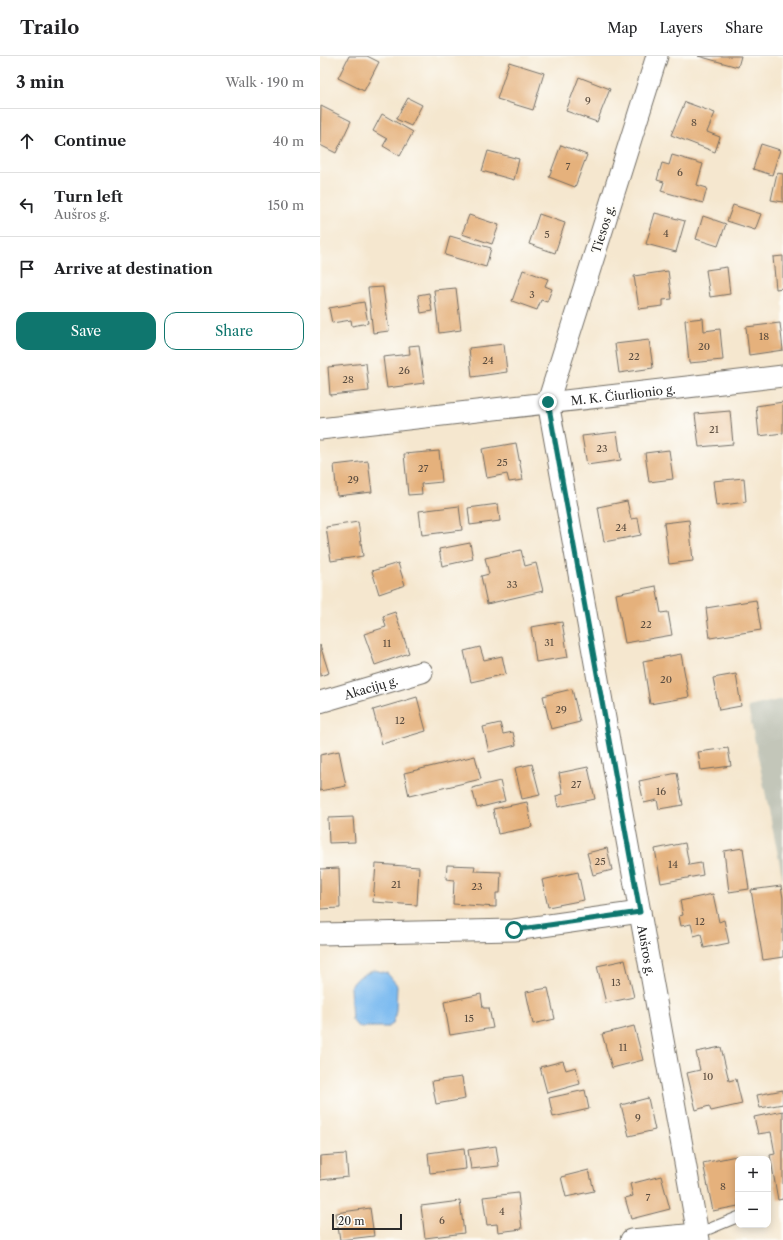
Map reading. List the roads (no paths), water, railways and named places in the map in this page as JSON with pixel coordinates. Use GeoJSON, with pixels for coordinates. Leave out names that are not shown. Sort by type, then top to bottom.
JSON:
{"type":"FeatureCollection","features":[{"type":"Feature","properties":{"kind":"street","name":"Tiesos g."},"geometry":{"type":"LineString","coordinates":[[548,402],[657,56]]}},
{"type":"Feature","properties":{"kind":"street","name":"M. K. Čiurlionio g."},"geometry":{"type":"LineString","coordinates":[[320,429],[783,376]]}},
{"type":"Feature","properties":{"kind":"street","name":"Aušros g."},"geometry":{"type":"LineString","coordinates":[[548,402],[698,1237]]}},
{"type":"Feature","properties":{"kind":"street","name":"Akacijų g."},"geometry":{"type":"LineString","coordinates":[[320,702],[422,672]]}},
{"type":"Feature","properties":{"kind":"street"},"geometry":{"type":"LineString","coordinates":[[320,934],[514,930],[640,912]]}},
{"type":"Feature","properties":{"kind":"street"},"geometry":{"type":"LineString","coordinates":[[631,1240],[698,1237]]}},
{"type":"Feature","properties":{"kind":"lane"},"geometry":{"type":"LineString","coordinates":[[698,1237],[735,1218]]}},
{"type":"Feature","properties":{"kind":"water"},"geometry":{"type":"Polygon","coordinates":[[[374,970],[387,973],[397,985],[396,1010],[393,1024],[388,1027],[358,1027],[352,1020],[350,987],[359,977],[374,970]]]}}]}
